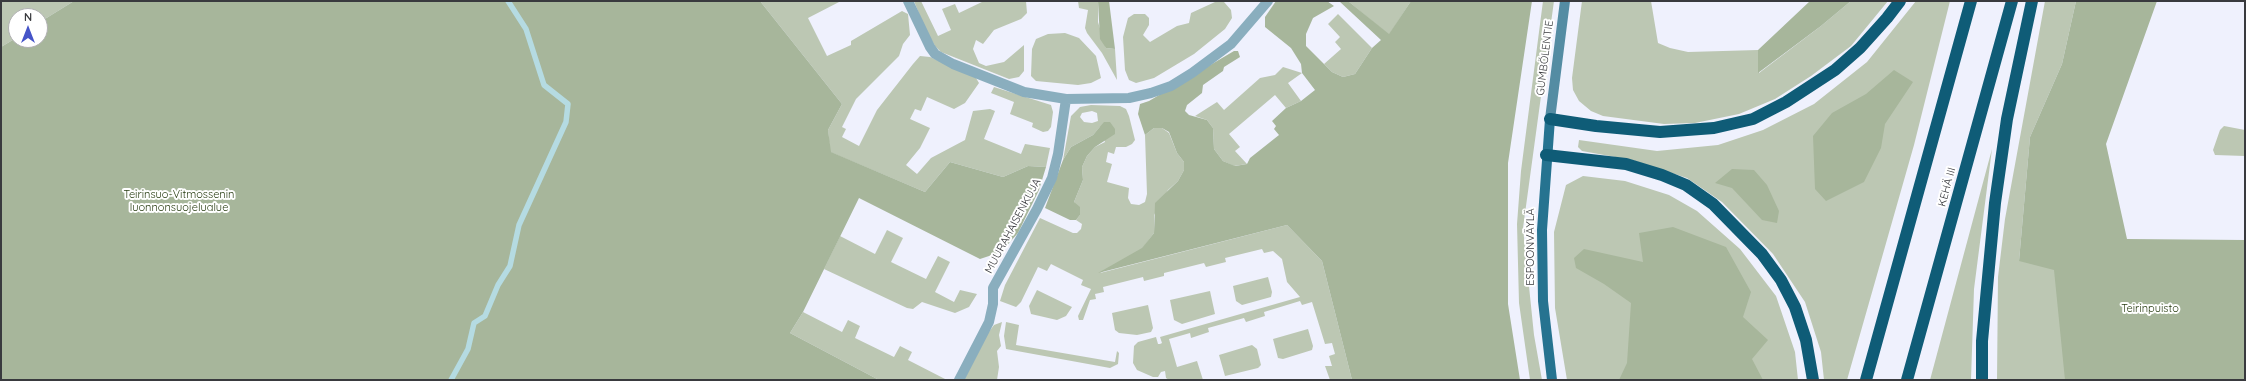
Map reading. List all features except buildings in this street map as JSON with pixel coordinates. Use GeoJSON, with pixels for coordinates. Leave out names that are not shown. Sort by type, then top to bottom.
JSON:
{"type":"FeatureCollection","features":[{"type":"Feature","properties":{"kind":"highway"},"geometry":{"type":"LineString","coordinates":[[1550,119],[1596,126],[1660,132],[1714,128],[1753,119],[1786,102],[1835,70],[1860,48],[1900,1]]}},
{"type":"Feature","properties":{"kind":"highway"},"geometry":{"type":"LineString","coordinates":[[1866,380],[1971,1]]}},
{"type":"Feature","properties":{"kind":"highway","name":"KEHÄ III"},"geometry":{"type":"LineString","coordinates":[[1907,380],[2012,1]]}},
{"type":"Feature","properties":{"kind":"highway"},"geometry":{"type":"LineString","coordinates":[[1982,380],[1982,341],[1995,203],[2007,119],[2032,1]]}},
{"type":"Feature","properties":{"kind":"highway"},"geometry":{"type":"LineString","coordinates":[[1546,155],[1634,166],[1686,185],[1713,204],[1762,254],[1781,280],[1795,307],[1806,340],[1813,380]]}},
{"type":"Feature","properties":{"kind":"main road","name":"GUMBÖLENTIE"},"geometry":{"type":"LineString","coordinates":[[1550,119],[1565,1]]}},
{"type":"Feature","properties":{"kind":"main road","name":"ESPOONVÄYLÄ"},"geometry":{"type":"LineString","coordinates":[[1550,119],[1546,155],[1542,230],[1543,301],[1552,378]]}},
{"type":"Feature","properties":{"kind":"street"},"geometry":{"type":"LineString","coordinates":[[908,1],[930,47],[935,54],[953,64],[1024,92],[1066,99],[1129,98],[1151,93],[1171,86],[1192,74],[1231,44],[1268,1]]}},
{"type":"Feature","properties":{"kind":"street","name":"MUURAHAISENKUJA"},"geometry":{"type":"LineString","coordinates":[[959,380],[989,322],[993,304],[993,288],[1037,209],[1052,178],[1058,154],[1066,99]]}},
{"type":"Feature","properties":{"kind":"green space"},"geometry":{"type":"Polygon","coordinates":[[[1,1],[74,1],[48,17],[48,8],[8,8],[8,43],[1,47],[1,1]]]}},
{"type":"Feature","properties":{"kind":"green space","name":"Teirinsuo-Vitmossenin luonnonsuojelualue"},"geometry":{"type":"Polygon","coordinates":[[[74,1],[760,1],[842,104],[828,130],[831,152],[925,192],[950,162],[1003,177],[1028,166],[1046,167],[1039,190],[1018,233],[1001,252],[980,259],[859,198],[803,312],[790,333],[879,380],[1,380],[1,47],[8,43],[8,48],[48,48],[48,17],[74,1]]]}},
{"type":"Feature","properties":{"kind":"green space"},"geometry":{"type":"Polygon","coordinates":[[[760,1],[841,1],[808,18],[827,56],[851,45],[851,41],[902,11],[908,14],[910,35],[903,44],[899,56],[856,99],[842,127],[846,129],[842,137],[859,146],[877,110],[913,64],[920,56],[930,57],[976,78],[979,83],[965,103],[954,109],[927,97],[921,111],[915,109],[910,119],[930,128],[920,148],[906,165],[917,174],[931,158],[965,140],[973,111],[990,109],[995,111],[984,139],[1021,154],[1025,144],[1050,148],[1046,167],[1028,166],[1003,177],[950,162],[925,192],[830,152],[828,130],[842,104],[760,1]]]}},
{"type":"Feature","properties":{"kind":"green space"},"geometry":{"type":"Polygon","coordinates":[[[914,1],[921,1],[938,36],[951,30],[942,9],[955,4],[959,13],[984,1],[1026,1],[1027,13],[1021,19],[994,30],[983,44],[976,40],[973,49],[979,63],[986,66],[1004,62],[1024,45],[1024,71],[1019,77],[1009,79],[941,52],[935,46],[924,26],[914,1]]]}},
{"type":"Feature","properties":{"kind":"green space"},"geometry":{"type":"Polygon","coordinates":[[[1078,1],[1098,1],[1098,22],[1106,48],[1115,49],[1117,80],[1102,53],[1087,33],[1085,28],[1088,10],[1079,8],[1078,1]]]}},
{"type":"Feature","properties":{"kind":"green space"},"geometry":{"type":"Polygon","coordinates":[[[1098,1],[1109,1],[1115,49],[1106,48],[1100,39],[1098,1]]]}},
{"type":"Feature","properties":{"kind":"green space"},"geometry":{"type":"Polygon","coordinates":[[[1276,1],[1327,1],[1334,6],[1313,18],[1306,34],[1306,46],[1332,72],[1343,77],[1355,74],[1372,48],[1381,40],[1339,1],[1348,1],[1389,34],[1411,1],[1532,1],[1508,163],[1508,304],[1520,380],[1352,380],[1322,261],[1287,225],[1098,273],[1142,248],[1154,233],[1155,203],[1178,181],[1184,170],[1184,162],[1177,153],[1169,132],[1162,128],[1154,128],[1145,135],[1138,114],[1140,104],[1149,101],[1234,51],[1238,51],[1240,57],[1224,67],[1223,71],[1203,85],[1202,93],[1187,105],[1185,111],[1189,115],[1207,120],[1213,128],[1214,149],[1223,161],[1235,166],[1247,164],[1250,158],[1279,135],[1274,129],[1276,126],[1272,121],[1286,108],[1301,101],[1315,90],[1302,73],[1301,64],[1291,48],[1265,27],[1265,17],[1276,1]]]}},
{"type":"Feature","properties":{"kind":"green space"},"geometry":{"type":"Polygon","coordinates":[[[1348,1],[1411,1],[1389,35],[1348,1]]]}},
{"type":"Feature","properties":{"kind":"green space"},"geometry":{"type":"Polygon","coordinates":[[[1543,1],[1554,1],[1523,228],[1534,335],[1542,380],[1530,380],[1519,303],[1517,224],[1521,171],[1543,1]]]}},
{"type":"Feature","properties":{"kind":"green space"},"geometry":{"type":"Polygon","coordinates":[[[1582,1],[1651,1],[1658,43],[1670,48],[1688,52],[1758,50],[1759,73],[1851,1],[1888,1],[1851,46],[1811,76],[1775,99],[1739,114],[1695,123],[1664,124],[1603,116],[1591,111],[1579,101],[1573,90],[1572,78],[1582,1]]]}},
{"type":"Feature","properties":{"kind":"green space"},"geometry":{"type":"Polygon","coordinates":[[[1810,1],[1851,1],[1821,26],[1758,73],[1758,50],[1810,1]]]}},
{"type":"Feature","properties":{"kind":"green space"},"geometry":{"type":"Polygon","coordinates":[[[1916,1],[1950,1],[1914,145],[1847,380],[1824,380],[1821,352],[1805,302],[1773,254],[1722,202],[1687,178],[1632,160],[1582,151],[1578,147],[1579,140],[1657,151],[1718,145],[1763,130],[1814,104],[1867,62],[1916,1]]]}},
{"type":"Feature","properties":{"kind":"green space","name":"Teirinpuisto"},"geometry":{"type":"Polygon","coordinates":[[[2045,1],[2076,1],[2062,64],[2030,137],[2019,261],[2245,240],[2245,380],[1997,380],[1998,277],[2005,219],[2045,1]]]}},
{"type":"Feature","properties":{"kind":"green space"},"geometry":{"type":"Polygon","coordinates":[[[2076,1],[2157,1],[2106,144],[2127,239],[2245,240],[2245,380],[2065,380],[2054,270],[2019,261],[2030,137],[2062,64],[2076,1]]]}},
{"type":"Feature","properties":{"kind":"green space"},"geometry":{"type":"Polygon","coordinates":[[[1215,2],[1224,2],[1231,10],[1232,18],[1225,29],[1194,54],[1154,78],[1136,83],[1129,80],[1125,70],[1123,37],[1128,18],[1134,14],[1145,14],[1149,18],[1149,25],[1143,35],[1150,42],[1177,26],[1189,23],[1191,13],[1215,2]]]}},
{"type":"Feature","properties":{"kind":"green space"},"geometry":{"type":"Polygon","coordinates":[[[1338,14],[1372,48],[1355,74],[1343,77],[1332,72],[1324,64],[1341,49],[1335,42],[1340,37],[1328,24],[1338,14]]]}},
{"type":"Feature","properties":{"kind":"green space"},"geometry":{"type":"Polygon","coordinates":[[[1065,33],[1079,38],[1096,56],[1101,78],[1091,83],[1078,85],[1036,81],[1031,76],[1032,49],[1036,39],[1048,34],[1065,33]]]}},
{"type":"Feature","properties":{"kind":"green space"},"geometry":{"type":"Polygon","coordinates":[[[1283,67],[1302,73],[1288,83],[1301,101],[1286,108],[1275,95],[1229,134],[1240,147],[1235,151],[1247,164],[1234,166],[1223,161],[1214,149],[1213,128],[1207,120],[1195,116],[1217,102],[1224,110],[1260,78],[1275,75],[1283,67]]]}},
{"type":"Feature","properties":{"kind":"green space"},"geometry":{"type":"Polygon","coordinates":[[[1894,70],[1913,82],[1885,124],[1881,148],[1864,182],[1826,201],[1815,189],[1813,136],[1832,113],[1866,94],[1894,70]]]}},
{"type":"Feature","properties":{"kind":"green space"},"geometry":{"type":"Polygon","coordinates":[[[994,87],[1051,105],[1053,112],[1051,127],[1048,131],[1043,132],[1032,127],[1033,123],[1010,114],[1014,102],[991,93],[994,87]]]}},
{"type":"Feature","properties":{"kind":"green space"},"geometry":{"type":"Polygon","coordinates":[[[1091,105],[1120,106],[1126,109],[1135,140],[1132,144],[1126,147],[1116,147],[1114,154],[1108,152],[1106,162],[1112,164],[1107,182],[1129,188],[1128,198],[1131,204],[1139,205],[1145,202],[1147,194],[1145,135],[1154,128],[1162,128],[1169,133],[1177,153],[1184,162],[1184,170],[1178,181],[1168,190],[1154,215],[1154,233],[1142,249],[1100,273],[1287,225],[1322,261],[1352,380],[1330,380],[1325,366],[1332,366],[1329,356],[1335,354],[1332,343],[1325,344],[1312,302],[1302,305],[1300,301],[1264,312],[1265,316],[1246,322],[1244,318],[1208,328],[1209,332],[1191,338],[1190,333],[1169,339],[1177,367],[1197,361],[1203,380],[1169,380],[1166,378],[1165,371],[1161,372],[1158,377],[1153,377],[1137,370],[1133,363],[1134,346],[1138,342],[1156,337],[1158,344],[1160,344],[1162,343],[1160,337],[1300,297],[1287,282],[1282,259],[1273,251],[1264,253],[1262,249],[1225,258],[1226,262],[1206,267],[1204,263],[1164,273],[1164,276],[1144,281],[1143,277],[1103,287],[1104,292],[1095,294],[1096,299],[1090,300],[1083,320],[1079,320],[1078,316],[1091,289],[1081,285],[1083,280],[1051,264],[1047,271],[1038,267],[1021,302],[1016,307],[1000,301],[1005,285],[1040,218],[1073,233],[1077,233],[1081,229],[1082,224],[1076,220],[1080,215],[1074,202],[1083,180],[1082,167],[1087,156],[1095,147],[1105,142],[1100,127],[1093,135],[1071,147],[1063,160],[1071,116],[1080,107],[1091,105]],[[1092,111],[1082,113],[1080,117],[1084,122],[1092,123],[1098,121],[1097,113],[1092,111]]]}},
{"type":"Feature","properties":{"kind":"green space"},"geometry":{"type":"Polygon","coordinates":[[[1104,122],[1110,122],[1115,129],[1115,134],[1095,147],[1087,156],[1082,167],[1083,180],[1074,202],[1080,207],[1080,215],[1076,220],[1070,220],[1045,208],[1063,160],[1071,147],[1093,135],[1104,122]]]}},
{"type":"Feature","properties":{"kind":"green space"},"geometry":{"type":"Polygon","coordinates":[[[2224,126],[2245,130],[2245,156],[2215,155],[2213,150],[2220,130],[2224,126]]]}},
{"type":"Feature","properties":{"kind":"green space"},"geometry":{"type":"Polygon","coordinates":[[[1992,149],[1974,289],[1971,380],[1930,380],[1992,149]]]}},
{"type":"Feature","properties":{"kind":"green space"},"geometry":{"type":"Polygon","coordinates":[[[1732,169],[1754,170],[1767,185],[1779,211],[1777,223],[1762,220],[1732,188],[1715,183],[1732,169]]]}},
{"type":"Feature","properties":{"kind":"green space"},"geometry":{"type":"Polygon","coordinates":[[[1583,176],[1625,181],[1669,195],[1697,211],[1740,249],[1776,296],[1795,352],[1798,380],[1567,380],[1555,308],[1554,232],[1566,185],[1583,176]]]}},
{"type":"Feature","properties":{"kind":"green space"},"geometry":{"type":"Polygon","coordinates":[[[1673,227],[1726,247],[1751,292],[1743,317],[1768,340],[1752,359],[1763,380],[1619,380],[1627,363],[1631,303],[1604,284],[1576,268],[1574,258],[1584,249],[1643,262],[1639,233],[1673,227]]]}},
{"type":"Feature","properties":{"kind":"green space"},"geometry":{"type":"Polygon","coordinates":[[[887,230],[903,238],[891,262],[926,279],[938,256],[950,262],[935,292],[954,302],[960,290],[977,294],[969,307],[955,313],[922,302],[913,309],[907,308],[824,269],[840,236],[875,254],[887,230]]]}},
{"type":"Feature","properties":{"kind":"green space"},"geometry":{"type":"Polygon","coordinates":[[[1268,277],[1272,292],[1271,297],[1242,305],[1236,301],[1233,286],[1268,277]]]}},
{"type":"Feature","properties":{"kind":"green space"},"geometry":{"type":"Polygon","coordinates":[[[1037,290],[1072,307],[1066,316],[1057,320],[1031,314],[1029,306],[1037,290]]]}},
{"type":"Feature","properties":{"kind":"green space"},"geometry":{"type":"Polygon","coordinates":[[[1210,291],[1215,314],[1182,324],[1174,320],[1170,300],[1210,291]]]}},
{"type":"Feature","properties":{"kind":"green space"},"geometry":{"type":"Polygon","coordinates":[[[1148,305],[1153,328],[1151,332],[1137,335],[1119,333],[1115,330],[1112,313],[1148,305]]]}},
{"type":"Feature","properties":{"kind":"green space"},"geometry":{"type":"Polygon","coordinates":[[[803,312],[842,332],[848,320],[860,326],[855,338],[894,357],[900,346],[912,352],[908,360],[947,380],[879,380],[790,333],[803,312]]]}},
{"type":"Feature","properties":{"kind":"green space"},"geometry":{"type":"Polygon","coordinates":[[[1002,322],[999,335],[1001,346],[997,351],[999,367],[997,380],[964,380],[988,333],[994,325],[1002,322]]]}},
{"type":"Feature","properties":{"kind":"green space"},"geometry":{"type":"Polygon","coordinates":[[[1006,322],[1019,325],[1016,345],[1115,362],[1117,351],[1119,353],[1118,364],[1110,368],[1006,349],[1004,336],[1006,322]]]}},
{"type":"Feature","properties":{"kind":"green space"},"geometry":{"type":"Polygon","coordinates":[[[1308,329],[1313,346],[1312,350],[1283,359],[1278,358],[1273,339],[1308,329]]]}},
{"type":"Feature","properties":{"kind":"green space"},"geometry":{"type":"Polygon","coordinates":[[[1252,345],[1257,349],[1261,365],[1258,368],[1225,376],[1219,355],[1252,345]]]}},
{"type":"Feature","properties":{"kind":"waterway"},"geometry":{"type":"LineString","coordinates":[[451,380],[468,349],[474,323],[485,316],[498,285],[510,266],[519,225],[566,122],[568,104],[544,85],[526,29],[508,1]]}}]}
